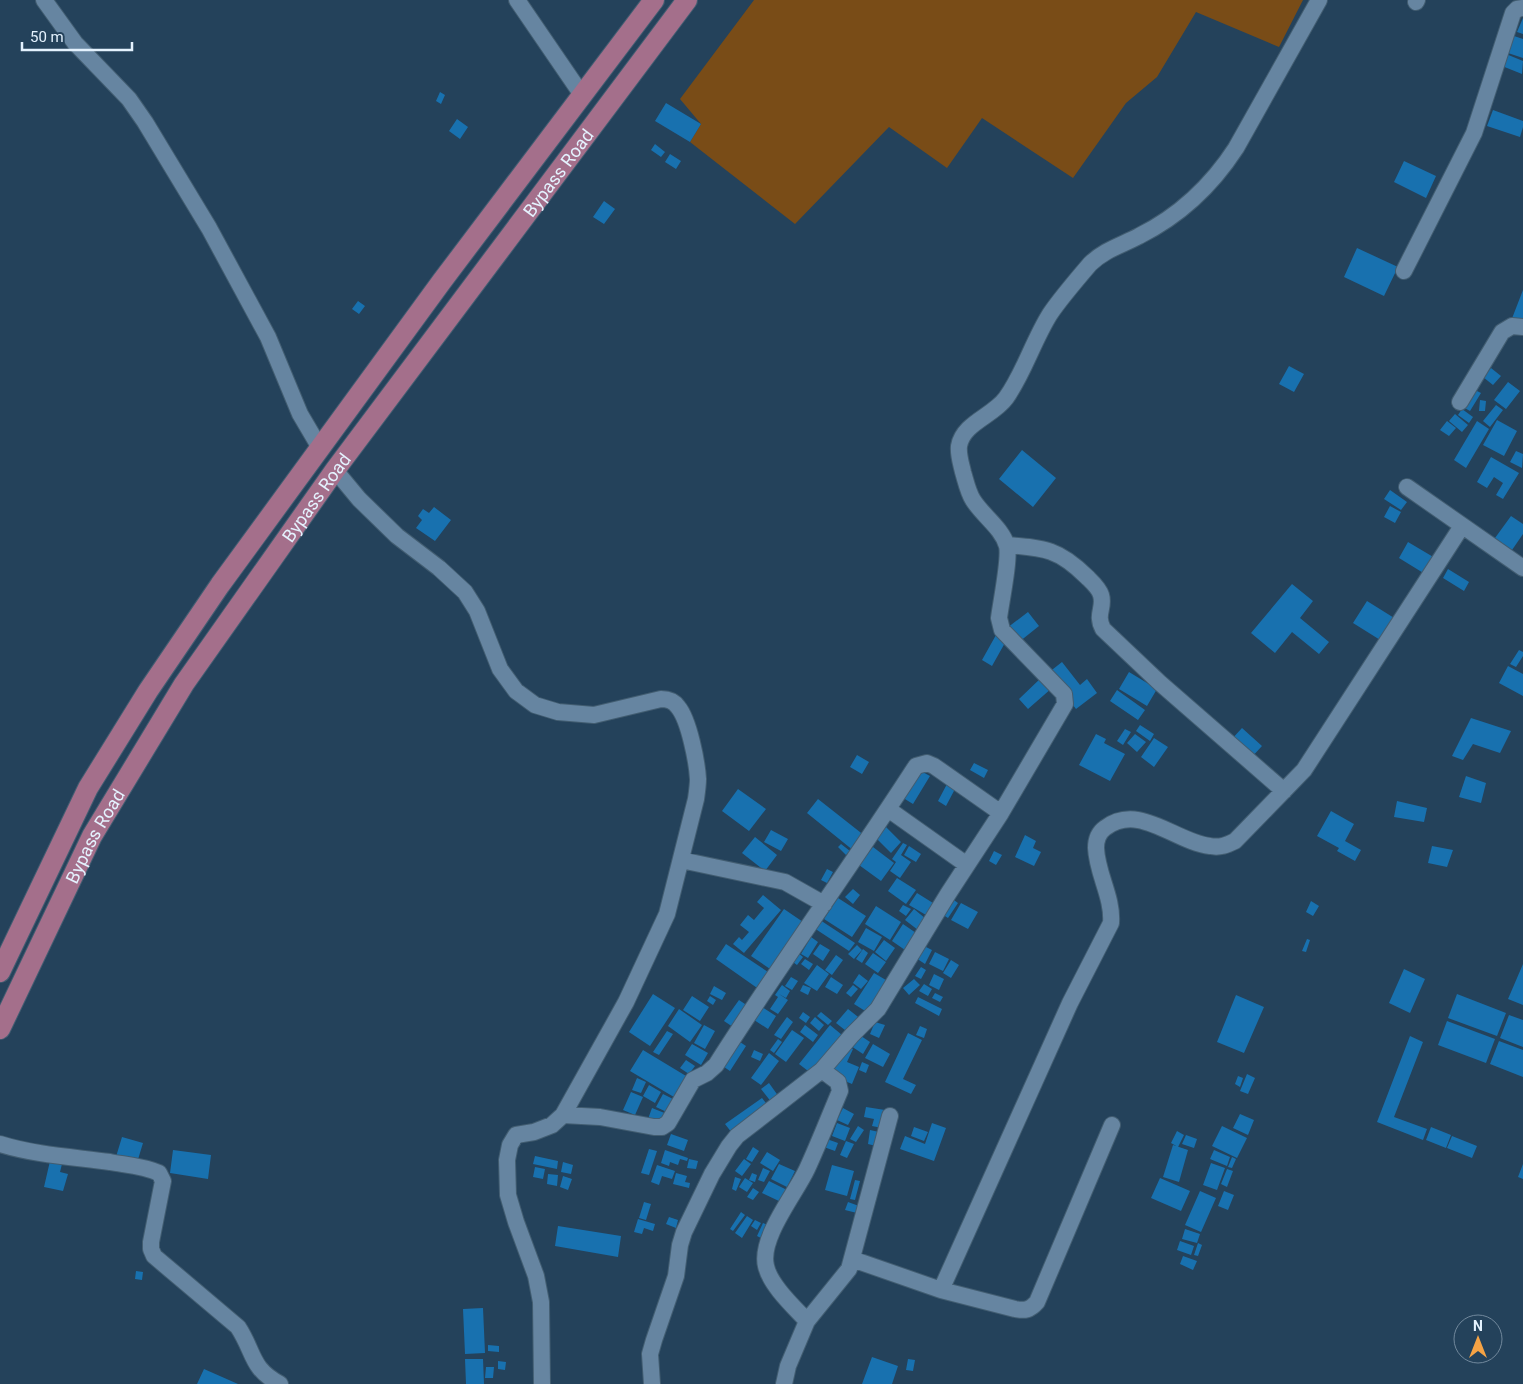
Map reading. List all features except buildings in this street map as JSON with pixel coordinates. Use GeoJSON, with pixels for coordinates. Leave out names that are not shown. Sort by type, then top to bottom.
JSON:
{"type":"FeatureCollection","features":[{"type":"Feature","properties":{"kind":"main road","name":"Bypass Road"},"geometry":{"type":"LineString","coordinates":[[0,972],[88,788],[143,699],[220,585],[442,281],[654,0]]}},
{"type":"Feature","properties":{"kind":"main road","name":"Bypass Road"},"geometry":{"type":"LineString","coordinates":[[0,1029],[92,836],[184,684],[335,470],[687,0]]}},
{"type":"Feature","properties":{"kind":"street"},"geometry":{"type":"LineString","coordinates":[[44,0],[75,43],[129,99],[145,122],[209,228],[268,337],[300,414],[320,448]]}},
{"type":"Feature","properties":{"kind":"street"},"geometry":{"type":"LineString","coordinates":[[517,0],[582,95]]}},
{"type":"Feature","properties":{"kind":"street"},"geometry":{"type":"LineString","coordinates":[[652,1384],[650,1354],[676,1276],[682,1239],[712,1174],[729,1146],[737,1136],[822,1070],[852,1035],[878,1009],[967,865],[1002,813],[1063,708],[1064,694],[1002,630],[999,618],[1007,560],[1007,545],[974,501],[968,489],[959,458],[961,439],[966,431],[992,412],[1006,398],[1050,314],[1091,263],[1110,249],[1140,236],[1169,218],[1203,192],[1221,171],[1236,148],[1318,0]]}},
{"type":"Feature","properties":{"kind":"street"},"geometry":{"type":"LineString","coordinates":[[1404,271],[1474,133],[1513,12],[1523,8]]}},
{"type":"Feature","properties":{"kind":"street"},"geometry":{"type":"LineString","coordinates":[[1460,402],[1502,332],[1512,326],[1523,326]]}},
{"type":"Feature","properties":{"kind":"street"},"geometry":{"type":"LineString","coordinates":[[335,470],[359,500],[397,536],[439,568],[465,592],[477,611],[500,669],[516,691],[535,705],[558,712],[594,714],[668,699],[679,708],[688,725],[698,780],[696,799],[667,914],[626,1002],[563,1115],[552,1125],[534,1132],[516,1135],[510,1145],[507,1160],[508,1195],[536,1276],[541,1302],[542,1384]]}},
{"type":"Feature","properties":{"kind":"street"},"geometry":{"type":"LineString","coordinates":[[1407,487],[1523,568]]}},
{"type":"Feature","properties":{"kind":"street"},"geometry":{"type":"LineString","coordinates":[[941,1290],[1070,1003],[1111,923],[1112,910],[1096,856],[1096,843],[1100,832],[1112,823],[1128,820],[1144,821],[1191,842],[1210,846],[1223,846],[1235,841],[1304,770],[1462,526]]}},
{"type":"Feature","properties":{"kind":"street"},"geometry":{"type":"LineString","coordinates":[[1007,545],[1038,547],[1056,552],[1072,562],[1096,586],[1101,595],[1102,603],[1099,615],[1103,630],[1160,683],[1284,791]]}},
{"type":"Feature","properties":{"kind":"street"},"geometry":{"type":"LineString","coordinates":[[563,1115],[600,1117],[654,1127],[662,1127],[668,1123],[694,1080],[707,1073],[716,1065],[761,994],[824,904],[916,766],[927,763],[934,766],[1002,813]]}},
{"type":"Feature","properties":{"kind":"street"},"geometry":{"type":"LineString","coordinates":[[888,809],[967,865]]}},
{"type":"Feature","properties":{"kind":"street"},"geometry":{"type":"LineString","coordinates":[[681,860],[785,882],[824,904]]}},
{"type":"Feature","properties":{"kind":"street"},"geometry":{"type":"LineString","coordinates":[[806,1322],[772,1282],[766,1266],[766,1254],[768,1242],[783,1209],[806,1171],[840,1090],[838,1082],[822,1070]]}},
{"type":"Feature","properties":{"kind":"street"},"geometry":{"type":"LineString","coordinates":[[784,1384],[788,1366],[806,1322],[849,1268],[890,1116]]}},
{"type":"Feature","properties":{"kind":"street"},"geometry":{"type":"LineString","coordinates":[[852,1259],[941,1290],[1015,1310],[1031,1308],[1040,1293],[1112,1125]]}},
{"type":"Feature","properties":{"kind":"street"},"geometry":{"type":"LineString","coordinates":[[0,1144],[24,1151],[117,1164],[159,1173],[163,1181],[151,1242],[154,1256],[238,1327],[245,1337],[258,1367],[267,1377],[280,1384]]}},
{"type":"Feature","properties":{"kind":"shaded area"},"geometry":{"type":"Polygon","coordinates":[[[754,0],[1303,0],[1279,47],[1196,12],[1157,77],[1126,103],[1073,178],[982,118],[947,168],[889,127],[795,224],[690,142],[701,124],[680,99],[754,0]]]}}]}
